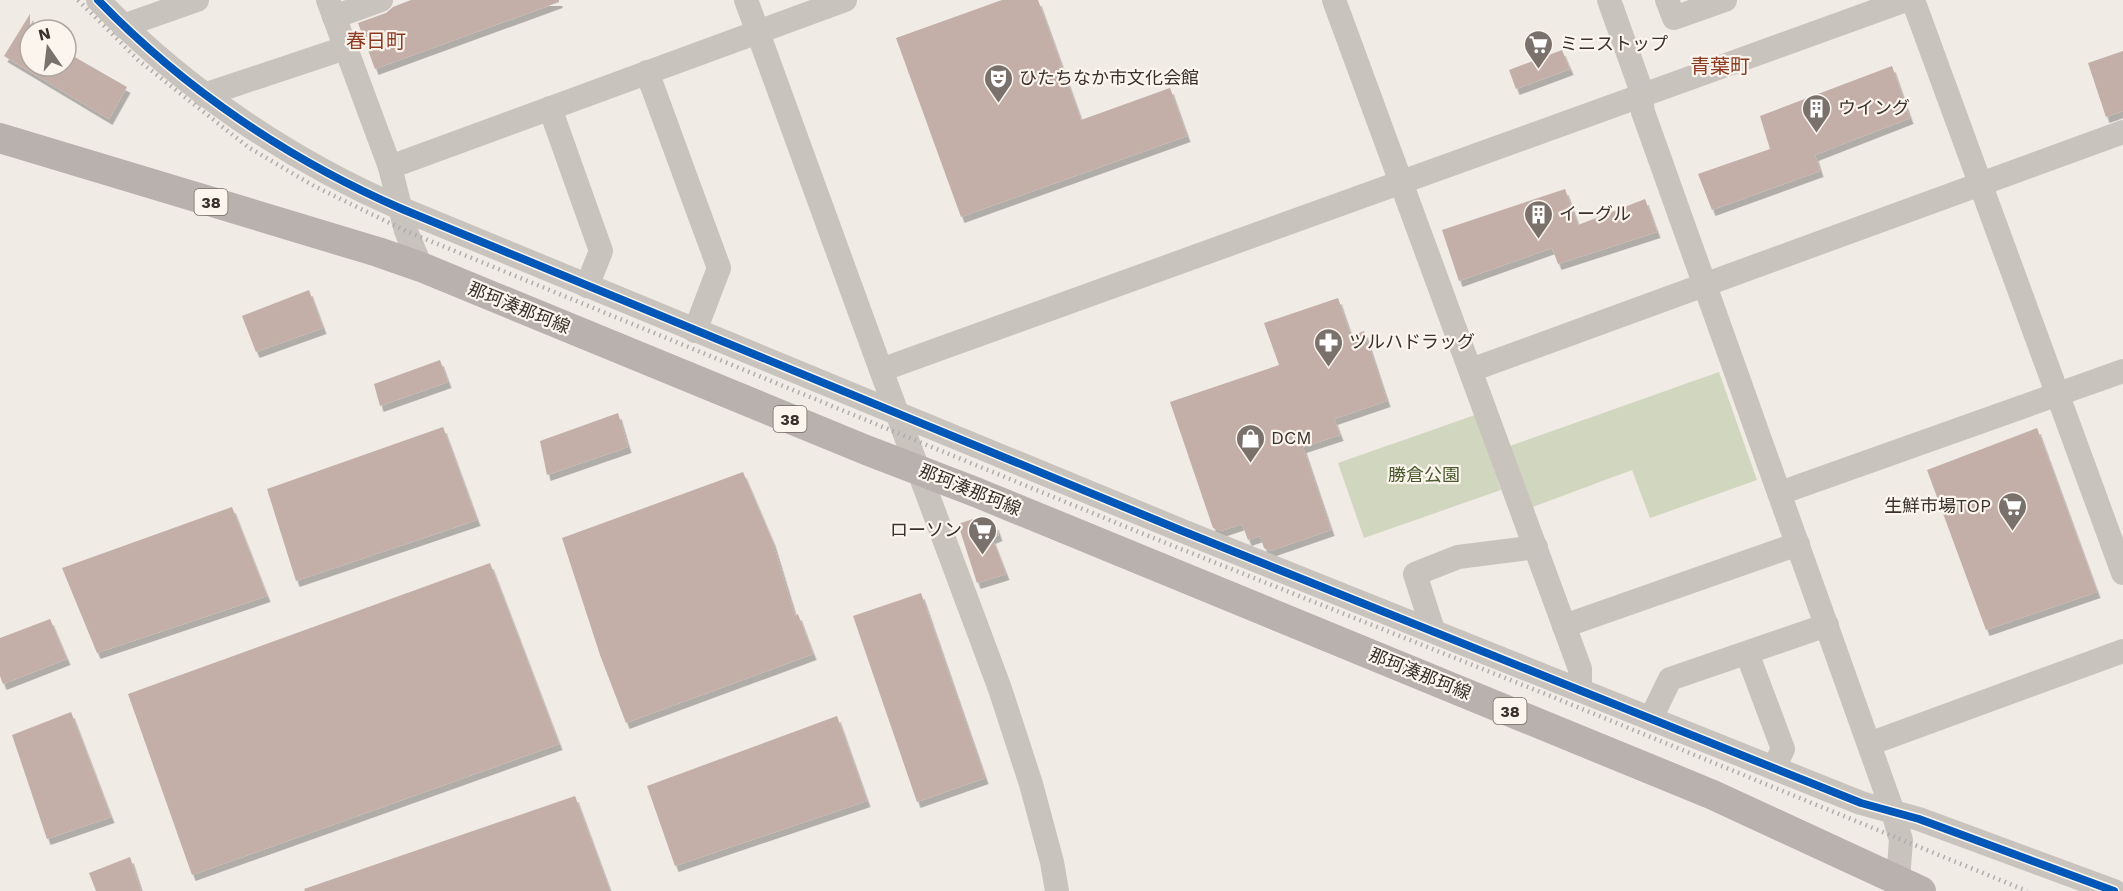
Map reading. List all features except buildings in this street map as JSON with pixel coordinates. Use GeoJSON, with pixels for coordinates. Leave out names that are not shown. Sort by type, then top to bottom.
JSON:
{"type":"FeatureCollection","features":[{"type":"Feature","properties":{"kind":"main road","name":"那珂湊那珂線"},"geometry":{"type":"LineString","coordinates":[[0,138],[421,267],[1704,791],[1910,886]]}},
{"type":"Feature","properties":{"kind":"street"},"geometry":{"type":"LineString","coordinates":[[98,0],[123,26],[204,95],[245,123],[345,182],[402,209],[1196,536],[1861,803],[1919,819],[2114,891]]}},
{"type":"Feature","properties":{"kind":"street"},"geometry":{"type":"LineString","coordinates":[[381,0],[331,9],[390,167],[406,231],[421,267]]}},
{"type":"Feature","properties":{"kind":"street"},"geometry":{"type":"LineString","coordinates":[[746,0],[880,370],[1000,689],[1031,784],[1052,862],[1057,891]]}},
{"type":"Feature","properties":{"kind":"street"},"geometry":{"type":"LineString","coordinates":[[1334,0],[1580,669],[1580,689]]}},
{"type":"Feature","properties":{"kind":"street"},"geometry":{"type":"LineString","coordinates":[[1667,0],[1674,18],[1725,0]]}},
{"type":"Feature","properties":{"kind":"street"},"geometry":{"type":"LineString","coordinates":[[880,370],[1906,0]]}},
{"type":"Feature","properties":{"kind":"street"},"geometry":{"type":"LineString","coordinates":[[1913,0],[2122,569]]}},
{"type":"Feature","properties":{"kind":"street"},"geometry":{"type":"LineString","coordinates":[[123,26],[191,1]]}},
{"type":"Feature","properties":{"kind":"street"},"geometry":{"type":"LineString","coordinates":[[390,167],[758,31],[830,2]]}},
{"type":"Feature","properties":{"kind":"street"},"geometry":{"type":"LineString","coordinates":[[1616,2],[1642,94],[1643,112],[1893,812],[1910,886]]}},
{"type":"Feature","properties":{"kind":"street"},"geometry":{"type":"LineString","coordinates":[[204,95],[345,48]]}},
{"type":"Feature","properties":{"kind":"street"},"geometry":{"type":"LineString","coordinates":[[647,72],[719,268],[695,331]]}},
{"type":"Feature","properties":{"kind":"street"},"geometry":{"type":"LineString","coordinates":[[550,108],[601,251],[587,286]]}},
{"type":"Feature","properties":{"kind":"street"},"geometry":{"type":"LineString","coordinates":[[1471,370],[2123,132]]}},
{"type":"Feature","properties":{"kind":"street"},"geometry":{"type":"LineString","coordinates":[[1780,494],[2123,371]]}},
{"type":"Feature","properties":{"kind":"street"},"geometry":{"type":"LineString","coordinates":[[1564,626],[1798,544]]}},
{"type":"Feature","properties":{"kind":"street"},"geometry":{"type":"LineString","coordinates":[[1433,630],[1415,574],[1458,557],[1536,547]]}},
{"type":"Feature","properties":{"kind":"street"},"geometry":{"type":"LineString","coordinates":[[1651,718],[1670,679],[1827,625]]}},
{"type":"Feature","properties":{"kind":"street"},"geometry":{"type":"LineString","coordinates":[[1869,744],[2123,651]]}},
{"type":"Feature","properties":{"kind":"street"},"geometry":{"type":"LineString","coordinates":[[1747,652],[1783,749],[1774,768]]}},
{"type":"Feature","properties":{"kind":"green space"},"geometry":{"type":"Polygon","coordinates":[[[1719,372],[1757,480],[1650,518],[1632,470],[1530,508],[1507,447],[1719,372]]]}},
{"type":"Feature","properties":{"kind":"green space","name":"勝倉公園"},"geometry":{"type":"Polygon","coordinates":[[[1475,415],[1501,490],[1364,538],[1338,463],[1475,415]]]}},
{"type":"Feature","properties":{"kind":"railway"},"geometry":{"type":"LineString","coordinates":[[78,0],[138,60],[248,147],[314,186],[406,231],[1146,535],[1548,695],[2027,891]]}},
{"type":"Feature","properties":{"kind":"cycle path"},"geometry":{"type":"LineString","coordinates":[[98,0],[166,63],[240,120],[319,168],[402,209],[1185,532],[1861,803],[1919,819],[2114,891]]}},
{"type":"Feature","properties":{"kind":"place","name":"ミニストップ"},"geometry":{"type":"Point","coordinates":[1539,70]}},
{"type":"Feature","properties":{"kind":"place","name":"ひたちなか市文化会館"},"geometry":{"type":"Point","coordinates":[998,104]}},
{"type":"Feature","properties":{"kind":"place","name":"ウイング"},"geometry":{"type":"Point","coordinates":[1817,134]}},
{"type":"Feature","properties":{"kind":"place","name":"イーグル"},"geometry":{"type":"Point","coordinates":[1538,240]}},
{"type":"Feature","properties":{"kind":"place","name":"ツルハドラッグ"},"geometry":{"type":"Point","coordinates":[1328,368]}},
{"type":"Feature","properties":{"kind":"place","name":"DCM"},"geometry":{"type":"Point","coordinates":[1250,464]}},
{"type":"Feature","properties":{"kind":"place","name":"生鮮市場TOP"},"geometry":{"type":"Point","coordinates":[2012,532]}},
{"type":"Feature","properties":{"kind":"place","name":"ローソン"},"geometry":{"type":"Point","coordinates":[983,556]}},
{"type":"Feature","properties":{"kind":"district","name":"春日町"},"geometry":{"type":"Point","coordinates":[376,41]}},
{"type":"Feature","properties":{"kind":"district","name":"青葉町"},"geometry":{"type":"Point","coordinates":[1720,66]}}]}
